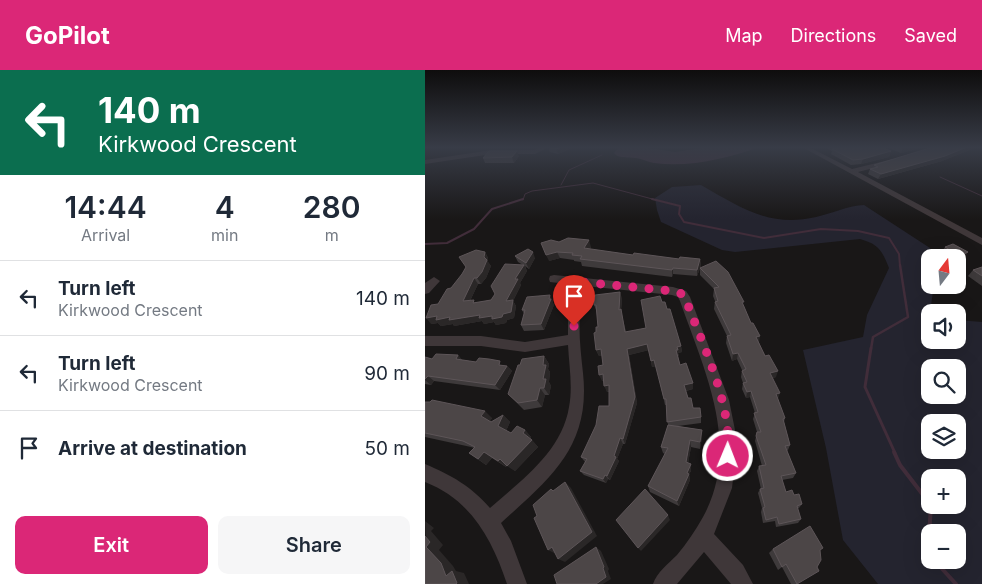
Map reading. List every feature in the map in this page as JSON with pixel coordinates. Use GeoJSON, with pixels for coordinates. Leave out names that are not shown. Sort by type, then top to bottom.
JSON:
{"type":"FeatureCollection","features":[{"type":"Feature","properties":{"kind":"street"},"geometry":{"type":"LineString","coordinates":[[851,172],[982,242]]}},
{"type":"Feature","properties":{"kind":"street"},"geometry":{"type":"LineString","coordinates":[[554,279],[673,291],[682,294],[686,300],[723,400],[728,427],[728,456],[722,489],[703,536],[689,556],[663,584]]}},
{"type":"Feature","properties":{"kind":"street"},"geometry":{"type":"LineString","coordinates":[[425,290],[434,281]]}},
{"type":"Feature","properties":{"kind":"street"},"geometry":{"type":"LineString","coordinates":[[489,520],[553,459],[569,434],[577,407],[574,304],[581,282]]}},
{"type":"Feature","properties":{"kind":"street"},"geometry":{"type":"LineString","coordinates":[[425,341],[481,341],[525,347],[574,339]]}},
{"type":"Feature","properties":{"kind":"street"},"geometry":{"type":"LineString","coordinates":[[425,473],[456,489],[480,509],[489,520],[510,562],[517,584]]}},
{"type":"Feature","properties":{"kind":"street"},"geometry":{"type":"LineString","coordinates":[[703,536],[736,572],[743,584]]}},
{"type":"Feature","properties":{"kind":"shaded area"},"geometry":{"type":"Polygon","coordinates":[[[701,185],[742,208],[769,218],[784,220],[816,217],[852,206],[864,205],[930,248],[921,249],[921,294],[933,294],[931,304],[921,304],[921,349],[966,349],[966,321],[982,322],[982,584],[878,584],[843,540],[826,448],[803,350],[863,337],[867,315],[889,268],[879,249],[871,243],[860,239],[735,252],[722,250],[661,222],[655,198],[672,187],[701,185]]]}},
{"type":"Feature","properties":{"kind":"building"},"geometry":{"type":"Polygon","coordinates":[[[874,171],[892,171],[881,174],[874,171]]]}},
{"type":"Feature","properties":{"kind":"building"},"geometry":{"type":"Polygon","coordinates":[[[568,238],[589,240],[584,248],[633,255],[634,253],[679,259],[680,257],[700,259],[697,270],[673,268],[672,270],[580,259],[582,256],[572,255],[573,253],[557,252],[546,255],[541,243],[551,240],[559,242],[568,238]]]}},
{"type":"Feature","properties":{"kind":"building"},"geometry":{"type":"Polygon","coordinates":[[[953,244],[962,249],[948,249],[945,247],[953,244]]]}},
{"type":"Feature","properties":{"kind":"building"},"geometry":{"type":"Polygon","coordinates":[[[528,249],[533,252],[526,263],[515,256],[528,249]]]}},
{"type":"Feature","properties":{"kind":"building"},"geometry":{"type":"Polygon","coordinates":[[[476,250],[485,252],[484,257],[487,260],[482,272],[477,278],[474,278],[463,301],[474,300],[473,303],[491,300],[495,294],[491,286],[505,264],[524,265],[515,279],[518,279],[506,301],[513,300],[511,312],[503,314],[502,317],[492,319],[492,316],[479,318],[480,315],[449,320],[450,317],[436,320],[437,316],[426,318],[431,305],[438,304],[447,289],[451,288],[466,267],[459,257],[476,250]]]}},
{"type":"Feature","properties":{"kind":"building"},"geometry":{"type":"Polygon","coordinates":[[[716,261],[728,272],[744,302],[742,302],[751,323],[753,323],[760,336],[756,337],[765,356],[769,355],[778,371],[770,373],[780,393],[776,394],[785,418],[783,419],[790,445],[785,446],[796,473],[781,476],[786,492],[792,490],[794,495],[799,494],[802,504],[797,506],[801,519],[779,524],[777,517],[766,520],[760,489],[764,488],[759,466],[766,465],[756,436],[757,432],[761,432],[754,413],[758,412],[751,391],[747,392],[743,383],[747,382],[742,371],[746,369],[738,353],[733,354],[727,336],[731,335],[715,302],[718,301],[714,288],[719,287],[700,268],[716,261]]]}},
{"type":"Feature","properties":{"kind":"building"},"geometry":{"type":"Polygon","coordinates":[[[982,267],[982,276],[973,270],[982,267]]]}},
{"type":"Feature","properties":{"kind":"building"},"geometry":{"type":"Polygon","coordinates":[[[620,292],[619,310],[621,309],[625,332],[646,328],[641,300],[660,296],[662,302],[665,302],[667,309],[670,309],[681,346],[677,347],[678,350],[676,350],[680,365],[686,363],[693,383],[684,385],[688,398],[691,398],[693,408],[700,408],[701,417],[667,422],[666,399],[664,399],[654,360],[651,361],[647,344],[627,349],[635,397],[623,439],[620,438],[614,456],[616,457],[607,476],[605,475],[603,479],[580,471],[587,459],[581,457],[596,425],[599,406],[609,406],[609,385],[604,386],[603,374],[599,375],[598,366],[603,365],[601,349],[596,350],[594,333],[596,332],[596,327],[598,327],[596,305],[594,305],[595,295],[620,292]]]}},
{"type":"Feature","properties":{"kind":"building"},"geometry":{"type":"Polygon","coordinates":[[[550,295],[549,299],[551,299],[541,324],[521,325],[525,310],[522,310],[527,297],[550,295]]]}},
{"type":"Feature","properties":{"kind":"building"},"geometry":{"type":"Polygon","coordinates":[[[436,354],[458,355],[456,359],[476,362],[479,358],[489,359],[500,361],[499,365],[507,366],[495,385],[428,376],[425,379],[425,357],[432,359],[436,354]]]}},
{"type":"Feature","properties":{"kind":"building"},"geometry":{"type":"Polygon","coordinates":[[[544,356],[543,365],[546,365],[543,379],[546,379],[544,388],[540,388],[537,400],[518,403],[508,394],[518,365],[520,365],[522,359],[544,356]]]}},
{"type":"Feature","properties":{"kind":"building"},"geometry":{"type":"Polygon","coordinates":[[[432,400],[485,411],[481,416],[491,422],[503,415],[498,426],[511,433],[517,426],[525,430],[523,433],[532,440],[507,466],[500,459],[498,461],[484,452],[478,459],[469,453],[475,447],[463,441],[425,433],[425,402],[432,400]]]}},
{"type":"Feature","properties":{"kind":"building"},"geometry":{"type":"Polygon","coordinates":[[[668,425],[702,430],[700,442],[690,440],[686,462],[691,464],[687,473],[689,474],[677,501],[648,486],[668,448],[661,447],[668,425]]]}},
{"type":"Feature","properties":{"kind":"building"},"geometry":{"type":"Polygon","coordinates":[[[565,482],[592,532],[558,559],[552,547],[548,550],[534,518],[537,516],[533,505],[551,489],[553,491],[565,482]]]}},
{"type":"Feature","properties":{"kind":"building"},"geometry":{"type":"Polygon","coordinates":[[[645,489],[668,515],[638,548],[616,520],[645,489]]]}},
{"type":"Feature","properties":{"kind":"building"},"geometry":{"type":"Polygon","coordinates":[[[810,526],[823,548],[820,550],[821,560],[817,567],[819,571],[797,584],[786,564],[782,567],[773,549],[810,526]]]}},
{"type":"Feature","properties":{"kind":"building"},"geometry":{"type":"Polygon","coordinates":[[[425,536],[430,542],[426,547],[441,563],[446,576],[452,571],[456,584],[425,584],[425,536]]]}},
{"type":"Feature","properties":{"kind":"building"},"geometry":{"type":"Polygon","coordinates":[[[596,547],[606,577],[596,584],[557,584],[554,575],[596,547]]]}},
{"type":"Feature","properties":{"kind":"waterway"},"geometry":{"type":"LineString","coordinates":[[561,185],[568,171]]}},
{"type":"Feature","properties":{"kind":"waterway"},"geometry":{"type":"LineString","coordinates":[[940,177],[982,196]]}},
{"type":"Feature","properties":{"kind":"waterway"},"geometry":{"type":"LineString","coordinates":[[523,200],[525,194],[532,191],[593,183],[656,200]]}},
{"type":"Feature","properties":{"kind":"waterway"},"geometry":{"type":"LineString","coordinates":[[425,244],[447,243],[474,229],[492,209],[523,199]]}},
{"type":"Feature","properties":{"kind":"waterway"},"geometry":{"type":"LineString","coordinates":[[652,199],[656,200]]}},
{"type":"Feature","properties":{"kind":"waterway"},"geometry":{"type":"LineString","coordinates":[[656,200],[680,206],[679,214],[684,222],[764,238],[821,229],[858,231],[889,238],[899,254],[900,266]]}},
{"type":"Feature","properties":{"kind":"waterway"},"geometry":{"type":"LineString","coordinates":[[871,349],[873,337],[908,317],[900,265]]}},
{"type":"Feature","properties":{"kind":"waterway"},"geometry":{"type":"LineString","coordinates":[[871,348],[865,387],[895,453]]}},
{"type":"Feature","properties":{"kind":"waterway"},"geometry":{"type":"LineString","coordinates":[[894,452],[900,465],[921,492]]}},
{"type":"Feature","properties":{"kind":"waterway"},"geometry":{"type":"LineString","coordinates":[[930,514],[930,524]]}},
{"type":"Feature","properties":{"kind":"waterway"},"geometry":{"type":"LineString","coordinates":[[942,569],[956,584]]}},
{"type":"Feature","properties":{"kind":"route"},"geometry":{"type":"LineString","coordinates":[[574,326],[574,304],[581,282],[673,291],[682,294],[685,297],[723,400],[728,427],[728,456]]}}]}
